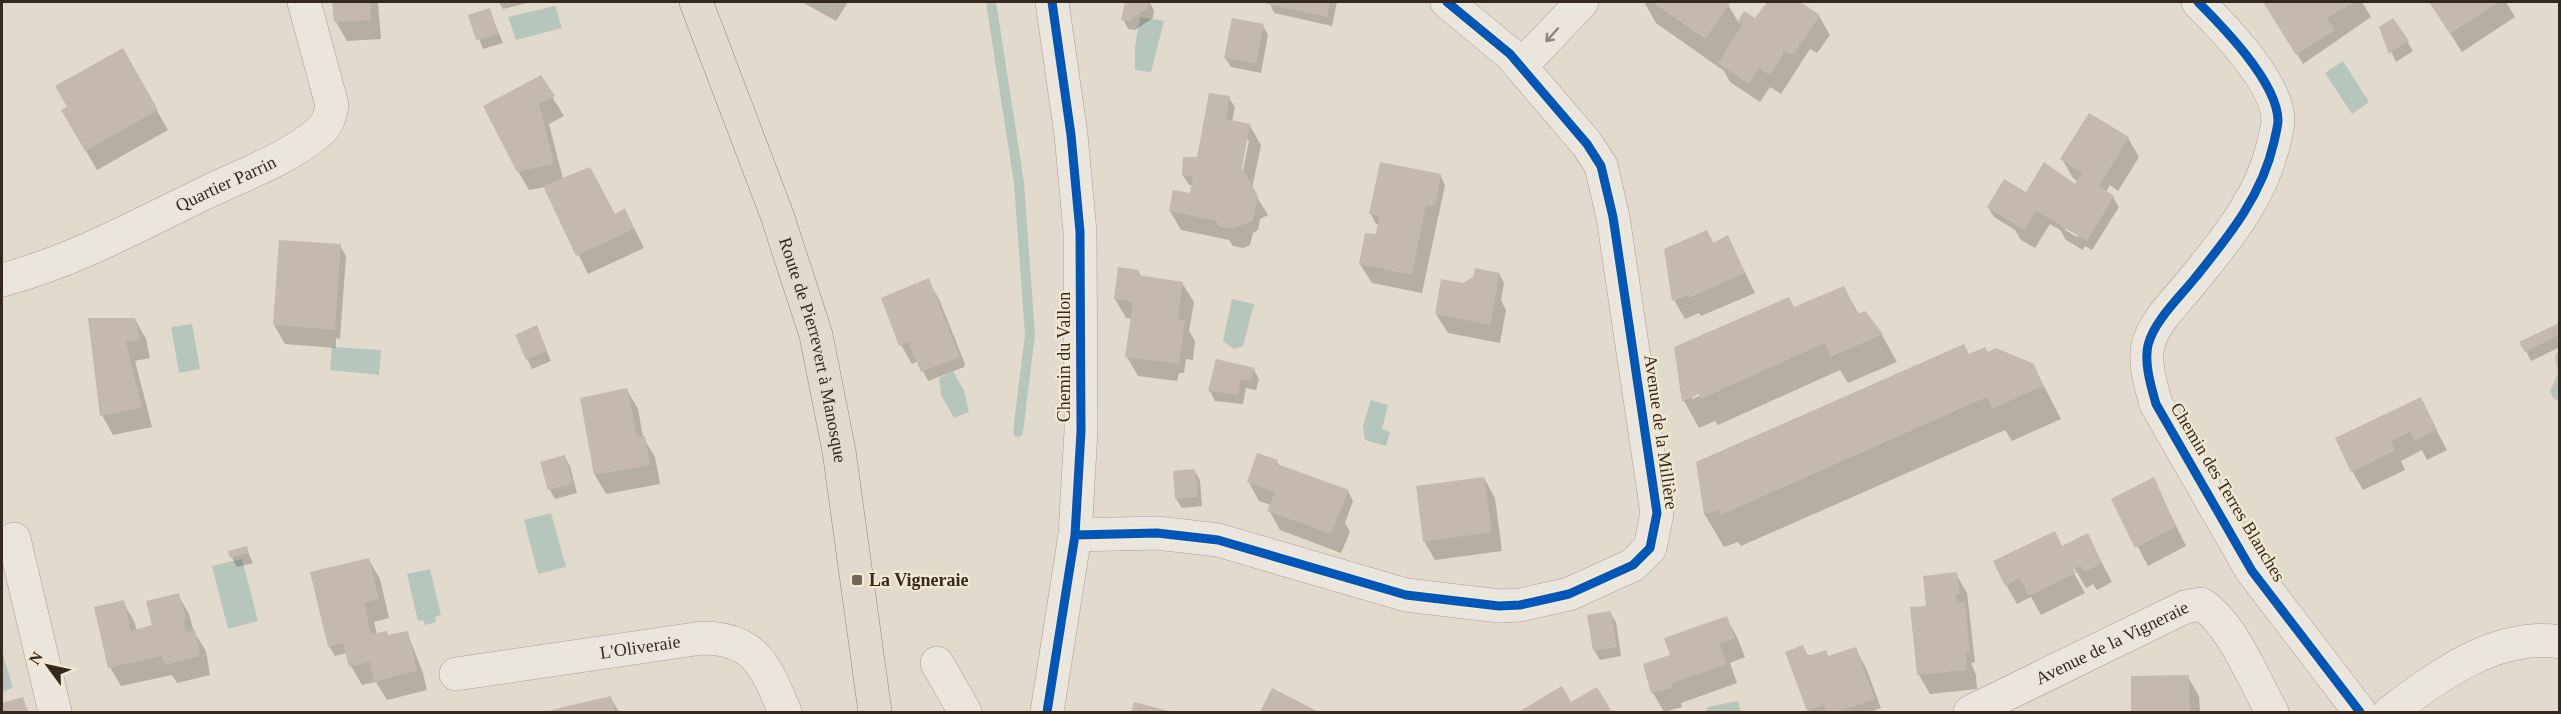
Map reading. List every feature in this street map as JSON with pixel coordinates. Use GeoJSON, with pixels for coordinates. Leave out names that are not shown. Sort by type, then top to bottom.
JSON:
{"type":"FeatureCollection","features":[{"type":"Feature","properties":{"kind":"main road","name":"Route de Pierrevert à Manosque"},"geometry":{"type":"LineString","coordinates":[[696,2],[777,215],[816,335],[839,452],[875,712]]}},
{"type":"Feature","properties":{"kind":"street","name":"Quartier Parrin"},"geometry":{"type":"LineString","coordinates":[[2,280],[38,270],[82,252],[287,154],[319,132],[329,121],[332,105],[304,2]]}},
{"type":"Feature","properties":{"kind":"street","name":"Chemin du Vallon"},"geometry":{"type":"LineString","coordinates":[[1047,712],[1075,535],[1081,431],[1080,232],[1071,135],[1052,2]]}},
{"type":"Feature","properties":{"kind":"street","name":"Avenue de la Millière"},"geometry":{"type":"LineString","coordinates":[[1075,535],[1157,533],[1218,540],[1406,595],[1499,606],[1569,594],[1586,588],[1633,566],[1650,548],[1657,513],[1606,185],[1601,166],[1587,144],[1510,54],[1447,2]]}},
{"type":"Feature","properties":{"kind":"street"},"geometry":{"type":"LineString","coordinates":[[1521,66],[1582,2]]}},
{"type":"Feature","properties":{"kind":"street","name":"Chemin des Terres Blanches"},"geometry":{"type":"LineString","coordinates":[[2198,2],[2250,59],[2270,94],[2278,120],[2269,163],[2261,183],[2230,234],[2160,321],[2148,345],[2149,376],[2156,404],[2252,571],[2360,712]]}},
{"type":"Feature","properties":{"kind":"street"},"geometry":{"type":"LineString","coordinates":[[14,540],[55,712]]}},
{"type":"Feature","properties":{"kind":"street","name":"Avenue de la Vigneraie"},"geometry":{"type":"LineString","coordinates":[[1970,712],[2091,656],[2186,607],[2201,604],[2213,611],[2233,641],[2272,712]]}},
{"type":"Feature","properties":{"kind":"street","name":"L'Oliveraie"},"geometry":{"type":"LineString","coordinates":[[456,674],[702,638],[726,639],[741,646],[760,660],[768,672],[785,712]]}},
{"type":"Feature","properties":{"kind":"street"},"geometry":{"type":"LineString","coordinates":[[2390,712],[2439,677],[2466,662],[2505,646],[2531,642],[2559,642]]}},
{"type":"Feature","properties":{"kind":"street"},"geometry":{"type":"LineString","coordinates":[[937,663],[965,712]]}},
{"type":"Feature","properties":{"kind":"shaded area"},"geometry":{"type":"Polygon","coordinates":[[[555,6],[562,28],[516,40],[508,17],[555,6]]]}},
{"type":"Feature","properties":{"kind":"shaded area"},"geometry":{"type":"Polygon","coordinates":[[[1140,17],[1164,21],[1151,72],[1135,70],[1135,47],[1140,17]]]}},
{"type":"Feature","properties":{"kind":"shaded area"},"geometry":{"type":"Polygon","coordinates":[[[2343,61],[2369,102],[2352,114],[2325,73],[2343,61]]]}},
{"type":"Feature","properties":{"kind":"shaded area"},"geometry":{"type":"Polygon","coordinates":[[[1232,299],[1254,304],[1243,346],[1234,349],[1223,341],[1232,299]]]}},
{"type":"Feature","properties":{"kind":"shaded area"},"geometry":{"type":"Polygon","coordinates":[[[192,324],[200,369],[179,373],[171,327],[192,324]]]}},
{"type":"Feature","properties":{"kind":"shaded area"},"geometry":{"type":"Polygon","coordinates":[[[332,347],[381,350],[379,375],[330,370],[332,347]]]}},
{"type":"Feature","properties":{"kind":"shaded area"},"geometry":{"type":"Polygon","coordinates":[[[2559,349],[2560,402],[2553,398],[2550,391],[2558,374],[2555,357],[2559,349]]]}},
{"type":"Feature","properties":{"kind":"shaded area"},"geometry":{"type":"Polygon","coordinates":[[[953,371],[964,391],[969,412],[954,418],[941,395],[939,378],[953,371]]]}},
{"type":"Feature","properties":{"kind":"shaded area"},"geometry":{"type":"Polygon","coordinates":[[[1371,400],[1388,405],[1382,429],[1390,432],[1386,446],[1365,440],[1363,425],[1371,400]]]}},
{"type":"Feature","properties":{"kind":"shaded area"},"geometry":{"type":"Polygon","coordinates":[[[551,513],[566,567],[538,574],[524,520],[551,513]]]}},
{"type":"Feature","properties":{"kind":"shaded area"},"geometry":{"type":"Polygon","coordinates":[[[242,559],[258,621],[228,629],[212,566],[242,559]]]}},
{"type":"Feature","properties":{"kind":"shaded area"},"geometry":{"type":"Polygon","coordinates":[[[430,569],[441,615],[435,617],[436,622],[425,625],[423,620],[418,621],[407,574],[430,569]]]}},
{"type":"Feature","properties":{"kind":"shaded area"},"geometry":{"type":"Polygon","coordinates":[[[2,651],[13,688],[2,692],[2,651]]]}},
{"type":"Feature","properties":{"kind":"shaded area"},"geometry":{"type":"Polygon","coordinates":[[[1738,701],[1741,712],[1703,712],[1707,710],[1707,707],[1738,701]]]}},
{"type":"Feature","properties":{"kind":"building"},"geometry":{"type":"Polygon","coordinates":[[[332,2],[370,2],[371,20],[334,22],[332,2]]]}},
{"type":"Feature","properties":{"kind":"building"},"geometry":{"type":"Polygon","coordinates":[[[1125,2],[1149,2],[1148,8],[1129,21],[1121,20],[1125,2]]]}},
{"type":"Feature","properties":{"kind":"building"},"geometry":{"type":"Polygon","coordinates":[[[1267,2],[1330,2],[1327,17],[1267,4],[1267,2]]]}},
{"type":"Feature","properties":{"kind":"building"},"geometry":{"type":"Polygon","coordinates":[[[1652,2],[1726,2],[1730,4],[1705,39],[1652,2]]]}},
{"type":"Feature","properties":{"kind":"building"},"geometry":{"type":"Polygon","coordinates":[[[1767,2],[1800,2],[1820,15],[1793,55],[1785,51],[1770,75],[1759,69],[1749,84],[1718,63],[1742,25],[1738,21],[1744,11],[1755,18],[1767,2]]]}},
{"type":"Feature","properties":{"kind":"building"},"geometry":{"type":"Polygon","coordinates":[[[2263,2],[2355,2],[2327,18],[2335,30],[2296,55],[2263,2]]]}},
{"type":"Feature","properties":{"kind":"building"},"geometry":{"type":"Polygon","coordinates":[[[2429,2],[2499,2],[2450,34],[2429,2]]]}},
{"type":"Feature","properties":{"kind":"building"},"geometry":{"type":"Polygon","coordinates":[[[490,8],[498,34],[476,40],[468,15],[490,8]]]}},
{"type":"Feature","properties":{"kind":"building"},"geometry":{"type":"Polygon","coordinates":[[[1232,18],[1264,24],[1256,64],[1224,58],[1232,18]]]}},
{"type":"Feature","properties":{"kind":"building"},"geometry":{"type":"Polygon","coordinates":[[[2393,18],[2409,41],[2389,54],[2379,27],[2393,18]]]}},
{"type":"Feature","properties":{"kind":"building"},"geometry":{"type":"Polygon","coordinates":[[[123,48],[158,110],[85,151],[61,110],[67,107],[55,86],[123,48]]]}},
{"type":"Feature","properties":{"kind":"building"},"geometry":{"type":"Polygon","coordinates":[[[541,75],[555,96],[539,104],[554,164],[517,172],[483,106],[541,75]]]}},
{"type":"Feature","properties":{"kind":"building"},"geometry":{"type":"Polygon","coordinates":[[[1209,93],[1230,96],[1226,119],[1250,124],[1242,168],[1258,196],[1253,221],[1231,229],[1220,227],[1216,221],[1169,211],[1173,190],[1190,193],[1193,176],[1182,176],[1183,157],[1197,157],[1209,93]]]}},
{"type":"Feature","properties":{"kind":"building"},"geometry":{"type":"Polygon","coordinates":[[[2089,113],[2129,137],[2099,186],[2114,196],[2087,241],[2036,211],[2024,230],[1987,207],[2004,179],[2026,192],[2044,162],[2075,184],[2082,173],[2060,159],[2089,113]]]}},
{"type":"Feature","properties":{"kind":"building"},"geometry":{"type":"Polygon","coordinates":[[[1380,162],[1441,174],[1435,206],[1426,205],[1412,275],[1359,264],[1365,233],[1376,234],[1379,216],[1369,214],[1380,162]]]}},
{"type":"Feature","properties":{"kind":"building"},"geometry":{"type":"Polygon","coordinates":[[[590,167],[615,214],[625,208],[634,229],[576,256],[543,186],[590,167]]]}},
{"type":"Feature","properties":{"kind":"building"},"geometry":{"type":"Polygon","coordinates":[[[1707,230],[1713,243],[1728,235],[1745,273],[1689,298],[1688,295],[1672,301],[1664,249],[1707,230]]]}},
{"type":"Feature","properties":{"kind":"building"},"geometry":{"type":"Polygon","coordinates":[[[279,240],[341,244],[335,330],[273,325],[279,240]]]}},
{"type":"Feature","properties":{"kind":"building"},"geometry":{"type":"Polygon","coordinates":[[[1118,267],[1139,270],[1138,275],[1183,282],[1178,319],[1185,320],[1179,364],[1125,357],[1133,302],[1114,299],[1118,267]]]}},
{"type":"Feature","properties":{"kind":"building"},"geometry":{"type":"Polygon","coordinates":[[[1475,268],[1500,273],[1490,325],[1435,314],[1441,279],[1463,283],[1473,277],[1475,268]]]}},
{"type":"Feature","properties":{"kind":"building"},"geometry":{"type":"Polygon","coordinates":[[[929,278],[960,357],[921,372],[908,342],[899,346],[881,298],[929,278]]]}},
{"type":"Feature","properties":{"kind":"building"},"geometry":{"type":"Polygon","coordinates":[[[1844,286],[1857,314],[1865,311],[1883,334],[1831,357],[1825,343],[1701,399],[1699,394],[1682,402],[1674,347],[1789,297],[1794,307],[1844,286]]]}},
{"type":"Feature","properties":{"kind":"building"},"geometry":{"type":"Polygon","coordinates":[[[88,318],[135,318],[140,339],[126,342],[142,408],[100,416],[88,318]]]}},
{"type":"Feature","properties":{"kind":"building"},"geometry":{"type":"Polygon","coordinates":[[[2559,323],[2559,335],[2525,352],[2519,342],[2559,323]]]}},
{"type":"Feature","properties":{"kind":"building"},"geometry":{"type":"Polygon","coordinates":[[[537,325],[547,351],[526,360],[515,335],[537,325]]]}},
{"type":"Feature","properties":{"kind":"building"},"geometry":{"type":"Polygon","coordinates":[[[1964,344],[1969,354],[1985,347],[1988,352],[1996,348],[2034,364],[2043,386],[1992,409],[1987,397],[1721,515],[1719,510],[1704,515],[1696,462],[1964,344]]]}},
{"type":"Feature","properties":{"kind":"building"},"geometry":{"type":"Polygon","coordinates":[[[1216,359],[1255,368],[1251,381],[1241,379],[1238,395],[1208,391],[1216,359]]]}},
{"type":"Feature","properties":{"kind":"building"},"geometry":{"type":"Polygon","coordinates":[[[627,388],[637,437],[645,436],[650,465],[594,475],[580,398],[627,388]]]}},
{"type":"Feature","properties":{"kind":"building"},"geometry":{"type":"Polygon","coordinates":[[[2421,397],[2437,430],[2415,441],[2410,432],[2391,441],[2395,451],[2351,472],[2335,438],[2421,397]]]}},
{"type":"Feature","properties":{"kind":"building"},"geometry":{"type":"Polygon","coordinates":[[[1257,453],[1278,460],[1277,464],[1349,490],[1331,534],[1267,511],[1275,492],[1247,482],[1257,453]]]}},
{"type":"Feature","properties":{"kind":"building"},"geometry":{"type":"Polygon","coordinates":[[[565,455],[573,484],[548,490],[540,462],[565,455]]]}},
{"type":"Feature","properties":{"kind":"building"},"geometry":{"type":"Polygon","coordinates":[[[1195,469],[1198,497],[1175,499],[1173,471],[1195,469]]]}},
{"type":"Feature","properties":{"kind":"building"},"geometry":{"type":"Polygon","coordinates":[[[1484,477],[1492,532],[1423,542],[1416,486],[1484,477]]]}},
{"type":"Feature","properties":{"kind":"building"},"geometry":{"type":"Polygon","coordinates":[[[2154,477],[2176,527],[2135,548],[2111,499],[2154,477]]]}},
{"type":"Feature","properties":{"kind":"building"},"geometry":{"type":"Polygon","coordinates":[[[2055,531],[2062,546],[2088,533],[2102,563],[2085,572],[2081,566],[2073,569],[2076,573],[2029,596],[2019,578],[2005,586],[1993,561],[2055,531]]]}},
{"type":"Feature","properties":{"kind":"building"},"geometry":{"type":"Polygon","coordinates":[[[247,546],[249,553],[230,558],[228,551],[247,546]]]}},
{"type":"Feature","properties":{"kind":"building"},"geometry":{"type":"Polygon","coordinates":[[[369,558],[379,599],[364,603],[371,634],[387,631],[388,635],[408,631],[417,671],[374,682],[370,662],[349,667],[343,643],[328,647],[310,572],[369,558]]]}},
{"type":"Feature","properties":{"kind":"building"},"geometry":{"type":"Polygon","coordinates":[[[1957,572],[1960,594],[1956,594],[1957,603],[1965,602],[1970,653],[1966,654],[1967,670],[1917,675],[1910,607],[1926,606],[1923,576],[1957,572]]]}},
{"type":"Feature","properties":{"kind":"building"},"geometry":{"type":"Polygon","coordinates":[[[179,593],[186,619],[183,620],[186,632],[195,630],[200,656],[165,665],[162,656],[108,668],[94,607],[124,600],[131,631],[152,625],[146,601],[179,593]]]}},
{"type":"Feature","properties":{"kind":"building"},"geometry":{"type":"Polygon","coordinates":[[[1611,611],[1617,647],[1593,651],[1587,615],[1611,611]]]}},
{"type":"Feature","properties":{"kind":"building"},"geometry":{"type":"Polygon","coordinates":[[[1727,616],[1735,638],[1720,644],[1727,664],[1671,684],[1672,688],[1651,693],[1643,664],[1670,655],[1664,638],[1727,616]]]}},
{"type":"Feature","properties":{"kind":"building"},"geometry":{"type":"Polygon","coordinates":[[[1803,645],[1808,656],[1826,650],[1828,656],[1856,647],[1875,699],[1837,712],[1826,712],[1824,705],[1807,711],[1785,652],[1803,645]]]}},
{"type":"Feature","properties":{"kind":"building"},"geometry":{"type":"Polygon","coordinates":[[[2189,675],[2190,712],[2131,712],[2131,676],[2189,675]]]}},
{"type":"Feature","properties":{"kind":"building"},"geometry":{"type":"Polygon","coordinates":[[[1562,686],[1571,702],[1597,687],[1612,712],[1518,712],[1562,686]]]}},
{"type":"Feature","properties":{"kind":"building"},"geometry":{"type":"Polygon","coordinates":[[[1272,688],[1319,712],[1260,712],[1272,688]]]}},
{"type":"Feature","properties":{"kind":"building"},"geometry":{"type":"Polygon","coordinates":[[[611,696],[615,712],[552,712],[551,710],[611,696]]]}},
{"type":"Feature","properties":{"kind":"building"},"geometry":{"type":"Polygon","coordinates":[[[23,697],[28,712],[2,712],[2,703],[23,697]]]}},
{"type":"Feature","properties":{"kind":"building"},"geometry":{"type":"Polygon","coordinates":[[[1134,702],[1173,712],[1131,712],[1134,702]]]}},
{"type":"Feature","properties":{"kind":"waterway"},"geometry":{"type":"LineString","coordinates":[[991,2],[1019,183],[1030,335],[1018,432]]}},
{"type":"Feature","properties":{"kind":"cycle path"},"geometry":{"type":"LineString","coordinates":[[1047,712],[1075,535],[1081,431],[1080,232],[1071,135],[1052,2]]}},
{"type":"Feature","properties":{"kind":"cycle path"},"geometry":{"type":"LineString","coordinates":[[1075,535],[1157,533],[1218,540],[1406,595],[1499,606],[1520,605],[1569,594],[1633,565],[1650,548],[1657,513],[1613,217],[1601,166],[1587,144],[1510,54],[1447,2]]}},
{"type":"Feature","properties":{"kind":"cycle path"},"geometry":{"type":"LineString","coordinates":[[2198,2],[2234,40],[2259,73],[2275,105],[2278,126],[2269,162],[2242,215],[2220,247],[2161,319],[2151,336],[2147,352],[2150,382],[2156,404],[2252,571],[2360,712]]}},
{"type":"Feature","properties":{"kind":"place","name":"La Vigneraie"},"geometry":{"type":"Point","coordinates":[857,580]}}]}
